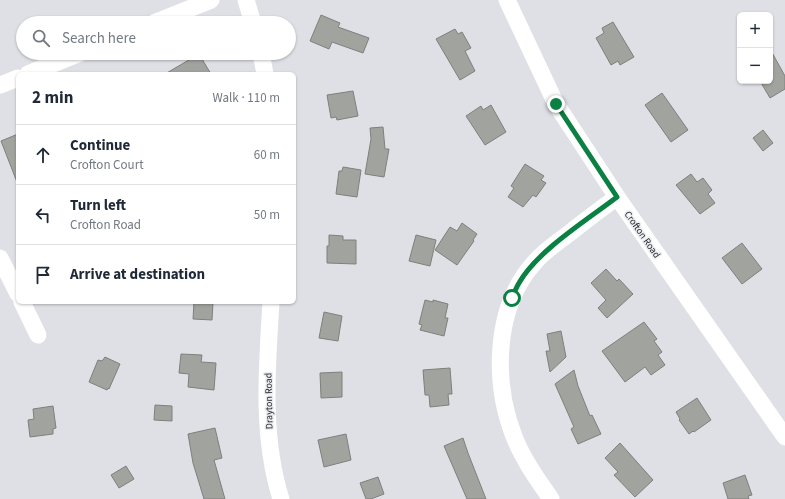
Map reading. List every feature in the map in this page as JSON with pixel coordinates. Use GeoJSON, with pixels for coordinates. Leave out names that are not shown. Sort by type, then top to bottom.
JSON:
{"type":"FeatureCollection","features":[{"type":"Feature","properties":{"kind":"street"},"geometry":{"type":"LineString","coordinates":[[171,16],[211,0]]}},
{"type":"Feature","properties":{"kind":"street"},"geometry":{"type":"LineString","coordinates":[[246,0],[251,16]]}},
{"type":"Feature","properties":{"kind":"street","name":"Crofton Road"},"geometry":{"type":"LineString","coordinates":[[508,0],[556,104],[617,197],[785,437]]}},
{"type":"Feature","properties":{"kind":"street"},"geometry":{"type":"LineString","coordinates":[[33,72],[63,60]]}},
{"type":"Feature","properties":{"kind":"street"},"geometry":{"type":"LineString","coordinates":[[262,60],[265,72]]}},
{"type":"Feature","properties":{"kind":"street"},"geometry":{"type":"LineString","coordinates":[[0,85],[16,79]]}},
{"type":"Feature","properties":{"kind":"street"},"geometry":{"type":"LineString","coordinates":[[551,499],[527,464],[515,439],[506,414],[501,381],[501,349],[505,323],[512,298],[519,283],[534,263],[553,246],[617,197]]}},
{"type":"Feature","properties":{"kind":"street"},"geometry":{"type":"LineString","coordinates":[[0,258],[16,290]]}},
{"type":"Feature","properties":{"kind":"street"},"geometry":{"type":"LineString","coordinates":[[23,304],[38,334]]}},
{"type":"Feature","properties":{"kind":"street","name":"Drayton Road"},"geometry":{"type":"LineString","coordinates":[[271,304],[267,359],[268,421],[272,459],[281,499]]}},
{"type":"Feature","properties":{"kind":"building"},"geometry":{"type":"Polygon","coordinates":[[[321,15],[340,23],[338,27],[369,38],[363,53],[332,42],[329,49],[310,41],[321,15]]]}},
{"type":"Feature","properties":{"kind":"building"},"geometry":{"type":"Polygon","coordinates":[[[613,22],[634,57],[620,65],[618,61],[611,65],[596,38],[604,33],[602,28],[613,22]]]}},
{"type":"Feature","properties":{"kind":"building"},"geometry":{"type":"Polygon","coordinates":[[[455,29],[458,34],[462,32],[471,48],[465,51],[475,71],[460,80],[436,39],[455,29]]]}},
{"type":"Feature","properties":{"kind":"building"},"geometry":{"type":"Polygon","coordinates":[[[773,54],[785,76],[785,89],[770,98],[762,84],[773,84],[773,54]]]}},
{"type":"Feature","properties":{"kind":"building"},"geometry":{"type":"Polygon","coordinates":[[[189,60],[203,60],[210,72],[168,72],[189,60]]]}},
{"type":"Feature","properties":{"kind":"building"},"geometry":{"type":"Polygon","coordinates":[[[353,91],[358,116],[337,120],[336,117],[331,118],[327,95],[353,91]]]}},
{"type":"Feature","properties":{"kind":"building"},"geometry":{"type":"Polygon","coordinates":[[[662,93],[688,130],[671,142],[645,105],[662,93]]]}},
{"type":"Feature","properties":{"kind":"building"},"geometry":{"type":"Polygon","coordinates":[[[491,105],[506,132],[485,145],[466,116],[481,106],[483,110],[491,105]]]}},
{"type":"Feature","properties":{"kind":"building"},"geometry":{"type":"Polygon","coordinates":[[[383,127],[385,149],[389,149],[384,177],[365,174],[371,139],[370,128],[383,127]]]}},
{"type":"Feature","properties":{"kind":"building"},"geometry":{"type":"Polygon","coordinates":[[[763,130],[773,143],[763,151],[753,138],[763,130]]]}},
{"type":"Feature","properties":{"kind":"building"},"geometry":{"type":"Polygon","coordinates":[[[16,135],[16,179],[1,141],[16,135]]]}},
{"type":"Feature","properties":{"kind":"building"},"geometry":{"type":"Polygon","coordinates":[[[525,164],[544,176],[541,180],[546,183],[536,197],[533,195],[523,207],[508,197],[514,188],[511,186],[525,164]]]}},
{"type":"Feature","properties":{"kind":"building"},"geometry":{"type":"Polygon","coordinates":[[[343,167],[361,170],[357,197],[336,194],[339,171],[342,171],[343,167]]]}},
{"type":"Feature","properties":{"kind":"building"},"geometry":{"type":"Polygon","coordinates":[[[691,174],[697,182],[703,178],[712,190],[708,194],[715,203],[700,214],[676,185],[691,174]]]}},
{"type":"Feature","properties":{"kind":"building"},"geometry":{"type":"Polygon","coordinates":[[[462,223],[477,234],[473,240],[474,241],[457,265],[435,250],[450,227],[457,231],[462,223]]]}},
{"type":"Feature","properties":{"kind":"building"},"geometry":{"type":"Polygon","coordinates":[[[329,235],[343,236],[343,240],[356,240],[356,264],[327,263],[327,246],[329,246],[329,235]]]}},
{"type":"Feature","properties":{"kind":"building"},"geometry":{"type":"Polygon","coordinates":[[[416,235],[436,240],[430,266],[409,261],[416,235]]]}},
{"type":"Feature","properties":{"kind":"building"},"geometry":{"type":"Polygon","coordinates":[[[742,243],[762,269],[742,284],[722,258],[742,243]]]}},
{"type":"Feature","properties":{"kind":"building"},"geometry":{"type":"Polygon","coordinates":[[[606,269],[617,281],[619,279],[633,294],[607,318],[598,308],[606,300],[591,283],[606,269]]]}},
{"type":"Feature","properties":{"kind":"building"},"geometry":{"type":"Polygon","coordinates":[[[425,300],[433,302],[433,300],[448,304],[445,318],[448,318],[444,336],[420,330],[422,325],[419,324],[425,300]]]}},
{"type":"Feature","properties":{"kind":"building"},"geometry":{"type":"Polygon","coordinates":[[[194,304],[213,304],[212,320],[193,319],[194,304]]]}},
{"type":"Feature","properties":{"kind":"building"},"geometry":{"type":"Polygon","coordinates":[[[324,312],[342,316],[338,341],[319,338],[324,312]]]}},
{"type":"Feature","properties":{"kind":"building"},"geometry":{"type":"Polygon","coordinates":[[[644,322],[657,339],[654,341],[662,352],[658,355],[665,365],[651,375],[645,367],[625,382],[602,351],[644,322]]]}},
{"type":"Feature","properties":{"kind":"building"},"geometry":{"type":"Polygon","coordinates":[[[561,331],[566,357],[550,372],[546,351],[550,351],[547,334],[561,331]]]}},
{"type":"Feature","properties":{"kind":"building"},"geometry":{"type":"Polygon","coordinates":[[[181,354],[202,355],[201,362],[216,363],[214,390],[188,387],[189,374],[179,373],[181,354]]]}},
{"type":"Feature","properties":{"kind":"building"},"geometry":{"type":"Polygon","coordinates":[[[105,357],[120,364],[109,389],[108,388],[107,390],[89,382],[98,360],[102,361],[105,357]]]}},
{"type":"Feature","properties":{"kind":"building"},"geometry":{"type":"Polygon","coordinates":[[[450,368],[452,394],[448,394],[449,405],[430,407],[429,395],[425,395],[423,370],[450,368]]]}},
{"type":"Feature","properties":{"kind":"building"},"geometry":{"type":"Polygon","coordinates":[[[574,370],[578,386],[590,416],[592,415],[601,434],[578,444],[571,429],[574,427],[555,384],[574,370]]]}},
{"type":"Feature","properties":{"kind":"building"},"geometry":{"type":"Polygon","coordinates":[[[342,372],[342,397],[321,398],[320,373],[342,372]]]}},
{"type":"Feature","properties":{"kind":"building"},"geometry":{"type":"Polygon","coordinates":[[[697,398],[711,420],[689,434],[679,420],[680,419],[676,412],[697,398]]]}},
{"type":"Feature","properties":{"kind":"building"},"geometry":{"type":"Polygon","coordinates":[[[155,405],[172,406],[172,421],[154,420],[155,405]]]}},
{"type":"Feature","properties":{"kind":"building"},"geometry":{"type":"Polygon","coordinates":[[[53,406],[56,428],[53,429],[53,434],[30,437],[28,420],[34,419],[33,409],[53,406]]]}},
{"type":"Feature","properties":{"kind":"building"},"geometry":{"type":"Polygon","coordinates":[[[215,428],[222,458],[214,460],[225,499],[204,499],[193,463],[188,434],[215,428]]]}},
{"type":"Feature","properties":{"kind":"building"},"geometry":{"type":"Polygon","coordinates":[[[346,434],[351,460],[324,467],[318,440],[346,434]]]}},
{"type":"Feature","properties":{"kind":"building"},"geometry":{"type":"Polygon","coordinates":[[[463,438],[486,499],[467,499],[444,446],[463,438]]]}},
{"type":"Feature","properties":{"kind":"building"},"geometry":{"type":"Polygon","coordinates":[[[620,443],[653,480],[635,497],[614,475],[618,472],[605,458],[620,443]]]}},
{"type":"Feature","properties":{"kind":"building"},"geometry":{"type":"Polygon","coordinates":[[[126,466],[134,479],[119,488],[111,475],[126,466]]]}},
{"type":"Feature","properties":{"kind":"building"},"geometry":{"type":"Polygon","coordinates":[[[745,475],[752,495],[748,496],[749,499],[728,499],[723,483],[745,475]]]}},
{"type":"Feature","properties":{"kind":"building"},"geometry":{"type":"Polygon","coordinates":[[[378,477],[384,494],[371,499],[366,499],[360,483],[378,477]]]}},
{"type":"Feature","properties":{"kind":"route"},"geometry":{"type":"LineString","coordinates":[[512,298],[519,283],[534,263],[553,246],[617,197],[556,104]]}}]}
